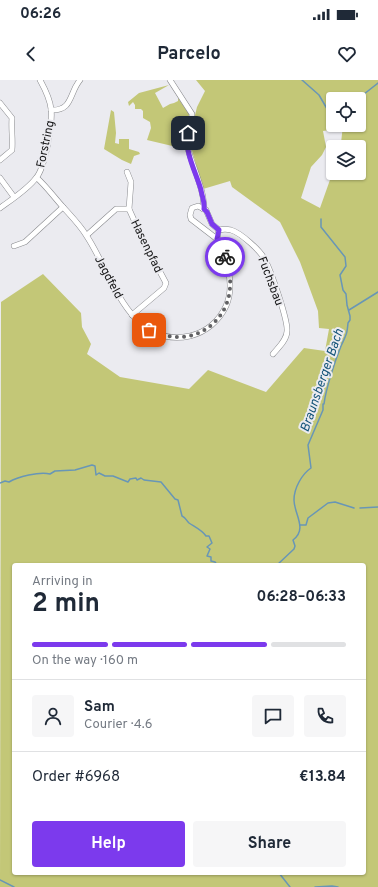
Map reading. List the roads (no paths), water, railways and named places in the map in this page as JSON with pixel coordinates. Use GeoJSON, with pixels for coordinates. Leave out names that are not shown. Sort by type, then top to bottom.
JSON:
{"type":"FeatureCollection","features":[{"type":"Feature","properties":{"kind":"street","name":"Forstring"},"geometry":{"type":"LineString","coordinates":[[0,208],[37,178],[42,166],[48,143],[51,110],[46,91],[40,80]]}},
{"type":"Feature","properties":{"kind":"street"},"geometry":{"type":"LineString","coordinates":[[51,110],[60,110],[65,107],[80,80]]}},
{"type":"Feature","properties":{"kind":"street"},"geometry":{"type":"LineString","coordinates":[[170,80],[192,114],[187,144],[205,204],[204,209]]}},
{"type":"Feature","properties":{"kind":"street"},"geometry":{"type":"LineString","coordinates":[[0,102],[12,118],[11,133],[13,139],[12,150],[0,160]]}},
{"type":"Feature","properties":{"kind":"street","name":"Hasenpfad"},"geometry":{"type":"LineString","coordinates":[[127,172],[131,182],[129,209],[143,240],[166,283],[164,288],[132,315]]}},
{"type":"Feature","properties":{"kind":"street"},"geometry":{"type":"LineString","coordinates":[[0,178],[14,197]]}},
{"type":"Feature","properties":{"kind":"street","name":"Jagdfeld"},"geometry":{"type":"LineString","coordinates":[[37,178],[87,235],[116,292],[132,315],[149,330],[157,333],[175,337],[192,335],[207,329],[213,324],[225,308],[229,297],[230,286],[227,264],[217,239]]}},
{"type":"Feature","properties":{"kind":"street"},"geometry":{"type":"LineString","coordinates":[[198,206],[204,209],[207,212],[212,224],[219,230],[217,239],[195,223],[190,217],[190,211],[193,207],[198,206]]}},
{"type":"Feature","properties":{"kind":"street"},"geometry":{"type":"LineString","coordinates":[[14,246],[25,242],[63,207]]}},
{"type":"Feature","properties":{"kind":"street","name":"Hasenpfad"},"geometry":{"type":"LineString","coordinates":[[87,235],[116,210],[129,209]]}},
{"type":"Feature","properties":{"kind":"street","name":"Fuchsbau"},"geometry":{"type":"LineString","coordinates":[[219,230],[230,229],[236,232],[259,250],[265,260],[286,318],[288,332],[283,342],[272,354]]}},
{"type":"Feature","properties":{"kind":"waterway","name":"Braunsberger Bach"},"geometry":{"type":"LineString","coordinates":[[302,80],[319,95],[326,107]]}},
{"type":"Feature","properties":{"kind":"waterway"},"geometry":{"type":"LineString","coordinates":[[366,92],[378,83]]}},
{"type":"Feature","properties":{"kind":"waterway","name":"Braunsberger Bach"},"geometry":{"type":"LineString","coordinates":[[279,563],[294,549],[295,546],[293,540],[297,536],[300,526],[294,495],[302,478],[311,468],[308,445],[323,410],[323,404],[331,375],[350,320],[346,294],[343,290],[340,275],[346,266],[345,257],[321,227],[321,219]]}},
{"type":"Feature","properties":{"kind":"waterway"},"geometry":{"type":"LineString","coordinates":[[349,310],[378,292]]}},
{"type":"Feature","properties":{"kind":"waterway"},"geometry":{"type":"LineString","coordinates":[[0,483],[5,481],[9,482],[29,475],[40,473],[50,474],[55,471],[75,470],[92,465],[95,466],[96,475],[99,473],[105,476],[113,476],[128,482],[130,479],[136,478],[137,480],[141,478],[144,480],[161,482],[175,499],[178,500],[182,516],[206,536],[209,536],[212,543],[207,547],[210,549],[207,556],[211,557],[211,561],[216,563]]}},
{"type":"Feature","properties":{"kind":"waterway"},"geometry":{"type":"LineString","coordinates":[[300,525],[306,525],[308,518],[328,503],[335,502],[354,508]]}},
{"type":"Feature","properties":{"kind":"waterway"},"geometry":{"type":"LineString","coordinates":[[360,508],[378,507]]}},
{"type":"Feature","properties":{"kind":"waterway","name":"Braunsberger Bach"},"geometry":{"type":"LineString","coordinates":[[281,875],[290,887]]}},
{"type":"Feature","properties":{"kind":"waterway"},"geometry":{"type":"LineString","coordinates":[[0,880],[14,887]]}},
{"type":"Feature","properties":{"kind":"waterway"},"geometry":{"type":"LineString","coordinates":[[315,887],[338,887]]}}]}
